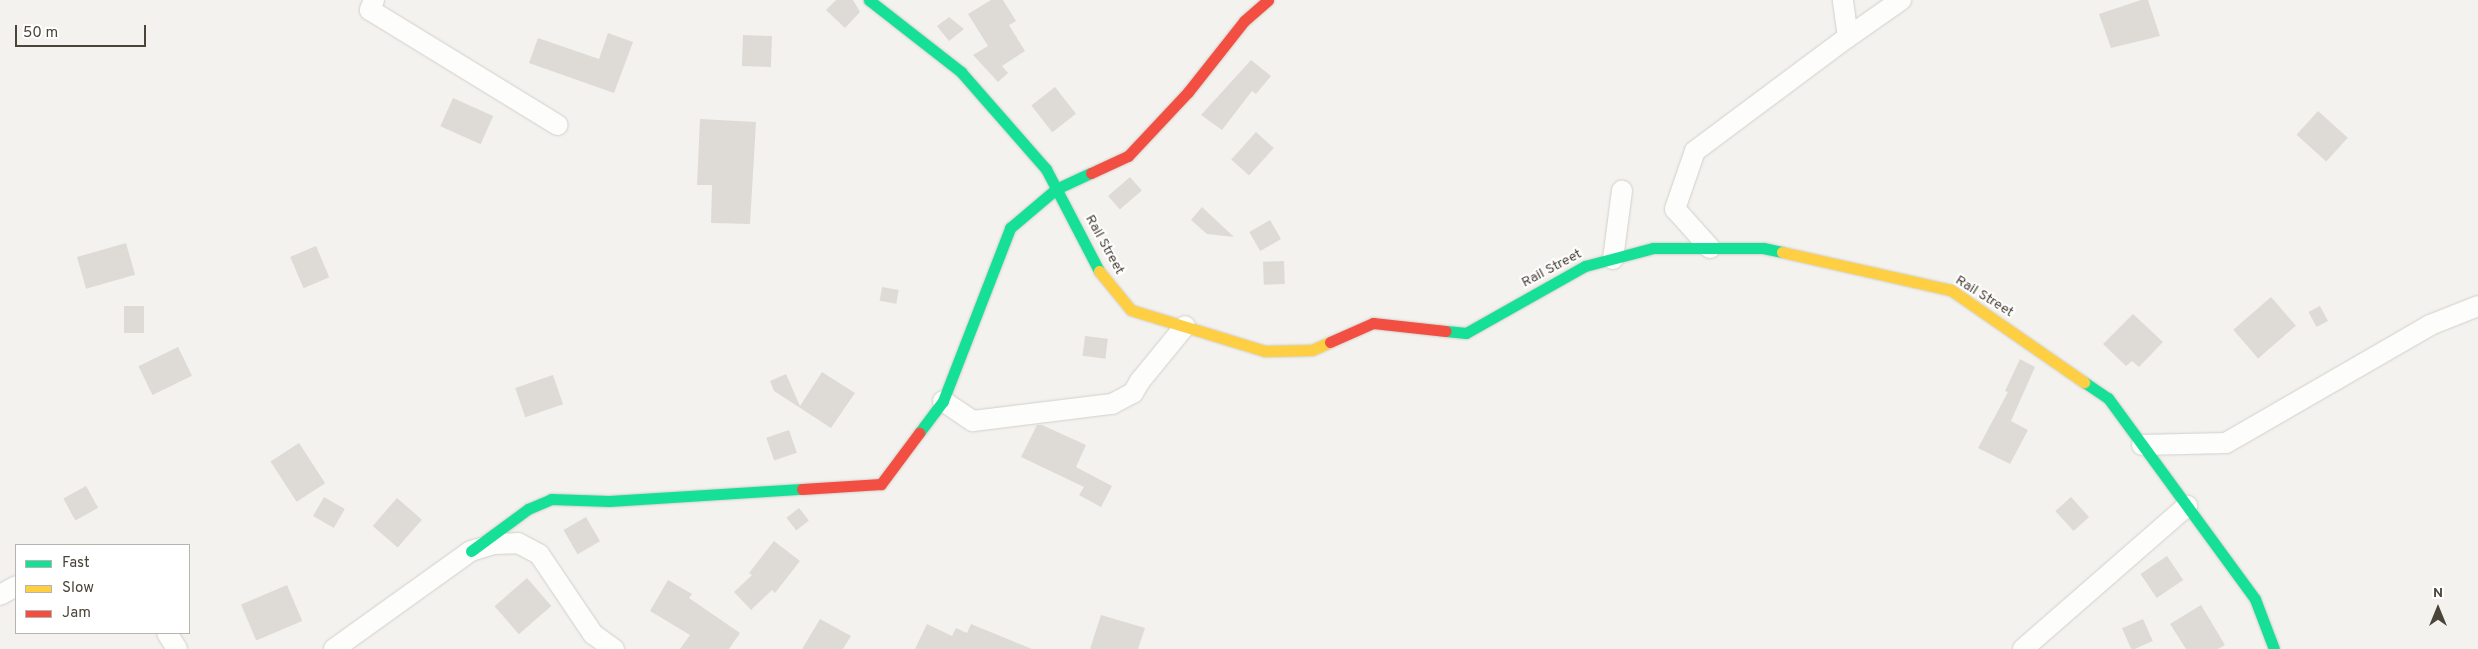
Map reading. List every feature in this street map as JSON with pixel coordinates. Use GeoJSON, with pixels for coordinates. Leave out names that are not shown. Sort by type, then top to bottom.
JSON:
{"type":"FeatureCollection","features":[{"type":"Feature","properties":{"kind":"street"},"geometry":{"type":"LineString","coordinates":[[374,0],[370,10],[558,125]]}},
{"type":"Feature","properties":{"kind":"street","name":"Rail Street"},"geometry":{"type":"LineString","coordinates":[[868,0],[961,72],[1046,169],[1104,281],[1131,310],[1265,351],[1312,350],[1373,323],[1466,333],[1585,266],[1653,248],[1764,248],[1951,290],[2108,398],[2255,599],[2274,649]]}},
{"type":"Feature","properties":{"kind":"street"},"geometry":{"type":"LineString","coordinates":[[334,649],[528,509],[551,499],[609,501],[881,484],[943,401],[1010,228],[1056,189],[1128,156],[1188,92],[1244,21],[1268,0]]}},
{"type":"Feature","properties":{"kind":"street"},"geometry":{"type":"LineString","coordinates":[[1843,0],[1848,37]]}},
{"type":"Feature","properties":{"kind":"street"},"geometry":{"type":"LineString","coordinates":[[1710,248],[1675,209],[1695,151],[1901,0]]}},
{"type":"Feature","properties":{"kind":"street"},"geometry":{"type":"LineString","coordinates":[[1613,259],[1622,191]]}},
{"type":"Feature","properties":{"kind":"street"},"geometry":{"type":"LineString","coordinates":[[2142,445],[2226,443],[2430,325],[2478,306]]}},
{"type":"Feature","properties":{"kind":"street"},"geometry":{"type":"LineString","coordinates":[[943,401],[973,421],[1112,404],[1133,393],[1140,381],[1185,326]]}},
{"type":"Feature","properties":{"kind":"street"},"geometry":{"type":"LineString","coordinates":[[2023,649],[2187,506]]}},
{"type":"Feature","properties":{"kind":"street"},"geometry":{"type":"LineString","coordinates":[[471,551],[494,544],[518,543],[539,554],[593,634],[614,649]]}},
{"type":"Feature","properties":{"kind":"street"},"geometry":{"type":"LineString","coordinates":[[0,595],[15,587]]}},
{"type":"Feature","properties":{"kind":"street"},"geometry":{"type":"LineString","coordinates":[[168,634],[177,649]]}},
{"type":"Feature","properties":{"kind":"building"},"geometry":{"type":"Polygon","coordinates":[[[836,0],[853,0],[860,12],[845,28],[826,10],[836,0]]]}},
{"type":"Feature","properties":{"kind":"building"},"geometry":{"type":"Polygon","coordinates":[[[991,0],[1003,0],[1016,21],[1009,25],[1025,51],[1002,66],[1008,73],[998,82],[973,55],[988,46],[968,14],[991,0]]]}},
{"type":"Feature","properties":{"kind":"building"},"geometry":{"type":"Polygon","coordinates":[[[2141,0],[2148,0],[2160,36],[2111,48],[2099,14],[2141,0]]]}},
{"type":"Feature","properties":{"kind":"building"},"geometry":{"type":"Polygon","coordinates":[[[949,17],[964,29],[949,41],[937,26],[949,17]]]}},
{"type":"Feature","properties":{"kind":"building"},"geometry":{"type":"Polygon","coordinates":[[[608,33],[633,42],[614,93],[529,63],[538,38],[599,59],[608,33]]]}},
{"type":"Feature","properties":{"kind":"building"},"geometry":{"type":"Polygon","coordinates":[[[743,35],[772,36],[771,67],[742,66],[743,35]]]}},
{"type":"Feature","properties":{"kind":"building"},"geometry":{"type":"Polygon","coordinates":[[[1251,60],[1271,76],[1256,94],[1252,91],[1222,130],[1201,115],[1251,60]]]}},
{"type":"Feature","properties":{"kind":"building"},"geometry":{"type":"Polygon","coordinates":[[[1055,87],[1076,114],[1052,132],[1031,105],[1055,87]]]}},
{"type":"Feature","properties":{"kind":"building"},"geometry":{"type":"Polygon","coordinates":[[[453,98],[493,116],[481,144],[440,126],[453,98]]]}},
{"type":"Feature","properties":{"kind":"building"},"geometry":{"type":"Polygon","coordinates":[[[2318,111],[2348,138],[2326,162],[2297,135],[2318,111]]]}},
{"type":"Feature","properties":{"kind":"building"},"geometry":{"type":"Polygon","coordinates":[[[700,119],[756,122],[750,224],[711,223],[712,185],[697,185],[700,119]]]}},
{"type":"Feature","properties":{"kind":"building"},"geometry":{"type":"Polygon","coordinates":[[[1256,132],[1274,148],[1249,176],[1231,159],[1256,132]]]}},
{"type":"Feature","properties":{"kind":"building"},"geometry":{"type":"Polygon","coordinates":[[[1130,177],[1142,191],[1120,210],[1108,196],[1130,177]]]}},
{"type":"Feature","properties":{"kind":"building"},"geometry":{"type":"Polygon","coordinates":[[[1202,207],[1234,237],[1207,234],[1191,220],[1202,207]]]}},
{"type":"Feature","properties":{"kind":"building"},"geometry":{"type":"Polygon","coordinates":[[[1270,220],[1281,239],[1260,251],[1249,232],[1270,220]]]}},
{"type":"Feature","properties":{"kind":"building"},"geometry":{"type":"Polygon","coordinates":[[[126,243],[135,275],[86,289],[77,257],[126,243]]]}},
{"type":"Feature","properties":{"kind":"building"},"geometry":{"type":"Polygon","coordinates":[[[316,246],[329,277],[304,288],[290,257],[316,246]]]}},
{"type":"Feature","properties":{"kind":"building"},"geometry":{"type":"Polygon","coordinates":[[[1284,261],[1285,284],[1264,285],[1263,262],[1284,261]]]}},
{"type":"Feature","properties":{"kind":"building"},"geometry":{"type":"Polygon","coordinates":[[[882,287],[899,290],[896,304],[880,301],[882,287]]]}},
{"type":"Feature","properties":{"kind":"building"},"geometry":{"type":"Polygon","coordinates":[[[2271,297],[2296,326],[2258,358],[2233,330],[2271,297]]]}},
{"type":"Feature","properties":{"kind":"building"},"geometry":{"type":"Polygon","coordinates":[[[124,306],[144,306],[144,333],[124,333],[124,306]]]}},
{"type":"Feature","properties":{"kind":"building"},"geometry":{"type":"Polygon","coordinates":[[[2320,306],[2328,321],[2317,327],[2309,312],[2320,306]]]}},
{"type":"Feature","properties":{"kind":"building"},"geometry":{"type":"Polygon","coordinates":[[[2133,314],[2163,342],[2139,367],[2132,361],[2126,366],[2103,344],[2133,314]]]}},
{"type":"Feature","properties":{"kind":"building"},"geometry":{"type":"Polygon","coordinates":[[[1085,336],[1108,339],[1105,359],[1083,356],[1085,336]]]}},
{"type":"Feature","properties":{"kind":"building"},"geometry":{"type":"Polygon","coordinates":[[[178,347],[192,376],[152,395],[138,366],[178,347]]]}},
{"type":"Feature","properties":{"kind":"building"},"geometry":{"type":"Polygon","coordinates":[[[2020,359],[2035,367],[2011,421],[2028,430],[2010,464],[1978,448],[2008,392],[2005,391],[2020,359]]]}},
{"type":"Feature","properties":{"kind":"building"},"geometry":{"type":"Polygon","coordinates":[[[822,372],[855,393],[831,428],[774,391],[770,381],[786,374],[800,406],[822,372]]]}},
{"type":"Feature","properties":{"kind":"building"},"geometry":{"type":"Polygon","coordinates":[[[553,375],[563,404],[525,417],[515,388],[553,375]]]}},
{"type":"Feature","properties":{"kind":"building"},"geometry":{"type":"Polygon","coordinates":[[[1037,425],[1042,425],[1086,445],[1076,467],[1112,486],[1101,507],[1079,495],[1084,487],[1021,457],[1037,425]]]}},
{"type":"Feature","properties":{"kind":"building"},"geometry":{"type":"Polygon","coordinates":[[[789,430],[797,453],[774,461],[766,438],[789,430]]]}},
{"type":"Feature","properties":{"kind":"building"},"geometry":{"type":"Polygon","coordinates":[[[299,443],[325,483],[297,502],[270,462],[299,443]]]}},
{"type":"Feature","properties":{"kind":"building"},"geometry":{"type":"Polygon","coordinates":[[[86,486],[98,508],[75,520],[63,499],[86,486]]]}},
{"type":"Feature","properties":{"kind":"building"},"geometry":{"type":"Polygon","coordinates":[[[324,497],[345,509],[334,528],[313,516],[324,497]]]}},
{"type":"Feature","properties":{"kind":"building"},"geometry":{"type":"Polygon","coordinates":[[[2071,497],[2089,517],[2073,531],[2055,511],[2071,497]]]}},
{"type":"Feature","properties":{"kind":"building"},"geometry":{"type":"Polygon","coordinates":[[[397,498],[422,520],[398,548],[373,526],[397,498]]]}},
{"type":"Feature","properties":{"kind":"building"},"geometry":{"type":"Polygon","coordinates":[[[799,508],[809,521],[796,530],[786,518],[799,508]]]}},
{"type":"Feature","properties":{"kind":"building"},"geometry":{"type":"Polygon","coordinates":[[[586,517],[600,541],[577,554],[563,530],[586,517]]]}},
{"type":"Feature","properties":{"kind":"building"},"geometry":{"type":"Polygon","coordinates":[[[774,541],[800,561],[775,593],[772,590],[751,610],[734,592],[752,575],[749,573],[774,541]]]}},
{"type":"Feature","properties":{"kind":"building"},"geometry":{"type":"Polygon","coordinates":[[[2167,556],[2183,580],[2157,598],[2140,574],[2167,556]]]}},
{"type":"Feature","properties":{"kind":"building"},"geometry":{"type":"Polygon","coordinates":[[[527,578],[551,606],[519,634],[495,606],[527,578]]]}},
{"type":"Feature","properties":{"kind":"building"},"geometry":{"type":"Polygon","coordinates":[[[668,580],[692,594],[689,598],[740,633],[729,649],[680,649],[690,635],[650,611],[668,580]]]}},
{"type":"Feature","properties":{"kind":"building"},"geometry":{"type":"Polygon","coordinates":[[[287,585],[302,621],[256,640],[241,605],[287,585]]]}},
{"type":"Feature","properties":{"kind":"building"},"geometry":{"type":"Polygon","coordinates":[[[2201,605],[2225,645],[2218,649],[2186,649],[2170,624],[2201,605]]]}},
{"type":"Feature","properties":{"kind":"building"},"geometry":{"type":"Polygon","coordinates":[[[1101,615],[1145,628],[1138,649],[1090,649],[1101,615]]]}},
{"type":"Feature","properties":{"kind":"building"},"geometry":{"type":"Polygon","coordinates":[[[820,619],[851,636],[843,649],[802,649],[820,619]]]}},
{"type":"Feature","properties":{"kind":"building"},"geometry":{"type":"Polygon","coordinates":[[[2143,619],[2153,641],[2131,649],[2122,628],[2143,619]]]}},
{"type":"Feature","properties":{"kind":"building"},"geometry":{"type":"Polygon","coordinates":[[[927,624],[952,636],[956,628],[967,633],[971,624],[1032,649],[915,649],[927,624]]]}},
{"type":"Feature","properties":{"kind":"traffic: fast"},"geometry":{"type":"LineString","coordinates":[[869,0],[961,72],[1046,169],[1099,271]]}},
{"type":"Feature","properties":{"kind":"traffic: fast"},"geometry":{"type":"LineString","coordinates":[[919,433],[943,401],[1010,228],[1056,189],[1091,173]]}},
{"type":"Feature","properties":{"kind":"traffic: fast"},"geometry":{"type":"LineString","coordinates":[[1446,331],[1466,333],[1585,266],[1653,248],[1763,248],[1782,252]]}},
{"type":"Feature","properties":{"kind":"traffic: fast"},"geometry":{"type":"LineString","coordinates":[[2084,382],[2108,398],[2255,599],[2274,649]]}},
{"type":"Feature","properties":{"kind":"traffic: fast"},"geometry":{"type":"LineString","coordinates":[[471,551],[528,509],[551,499],[609,501],[802,489]]}},
{"type":"Feature","properties":{"kind":"traffic: slow"},"geometry":{"type":"LineString","coordinates":[[1782,252],[1951,290],[2084,382]]}},
{"type":"Feature","properties":{"kind":"traffic: slow"},"geometry":{"type":"LineString","coordinates":[[1099,271],[1131,310],[1265,351],[1312,350],[1330,342]]}},
{"type":"Feature","properties":{"kind":"traffic: jam"},"geometry":{"type":"LineString","coordinates":[[1091,173],[1128,156],[1188,92],[1244,21],[1268,0]]}},
{"type":"Feature","properties":{"kind":"traffic: jam"},"geometry":{"type":"LineString","coordinates":[[1330,342],[1373,323],[1446,331]]}},
{"type":"Feature","properties":{"kind":"traffic: jam"},"geometry":{"type":"LineString","coordinates":[[802,489],[881,484],[919,433]]}}]}
